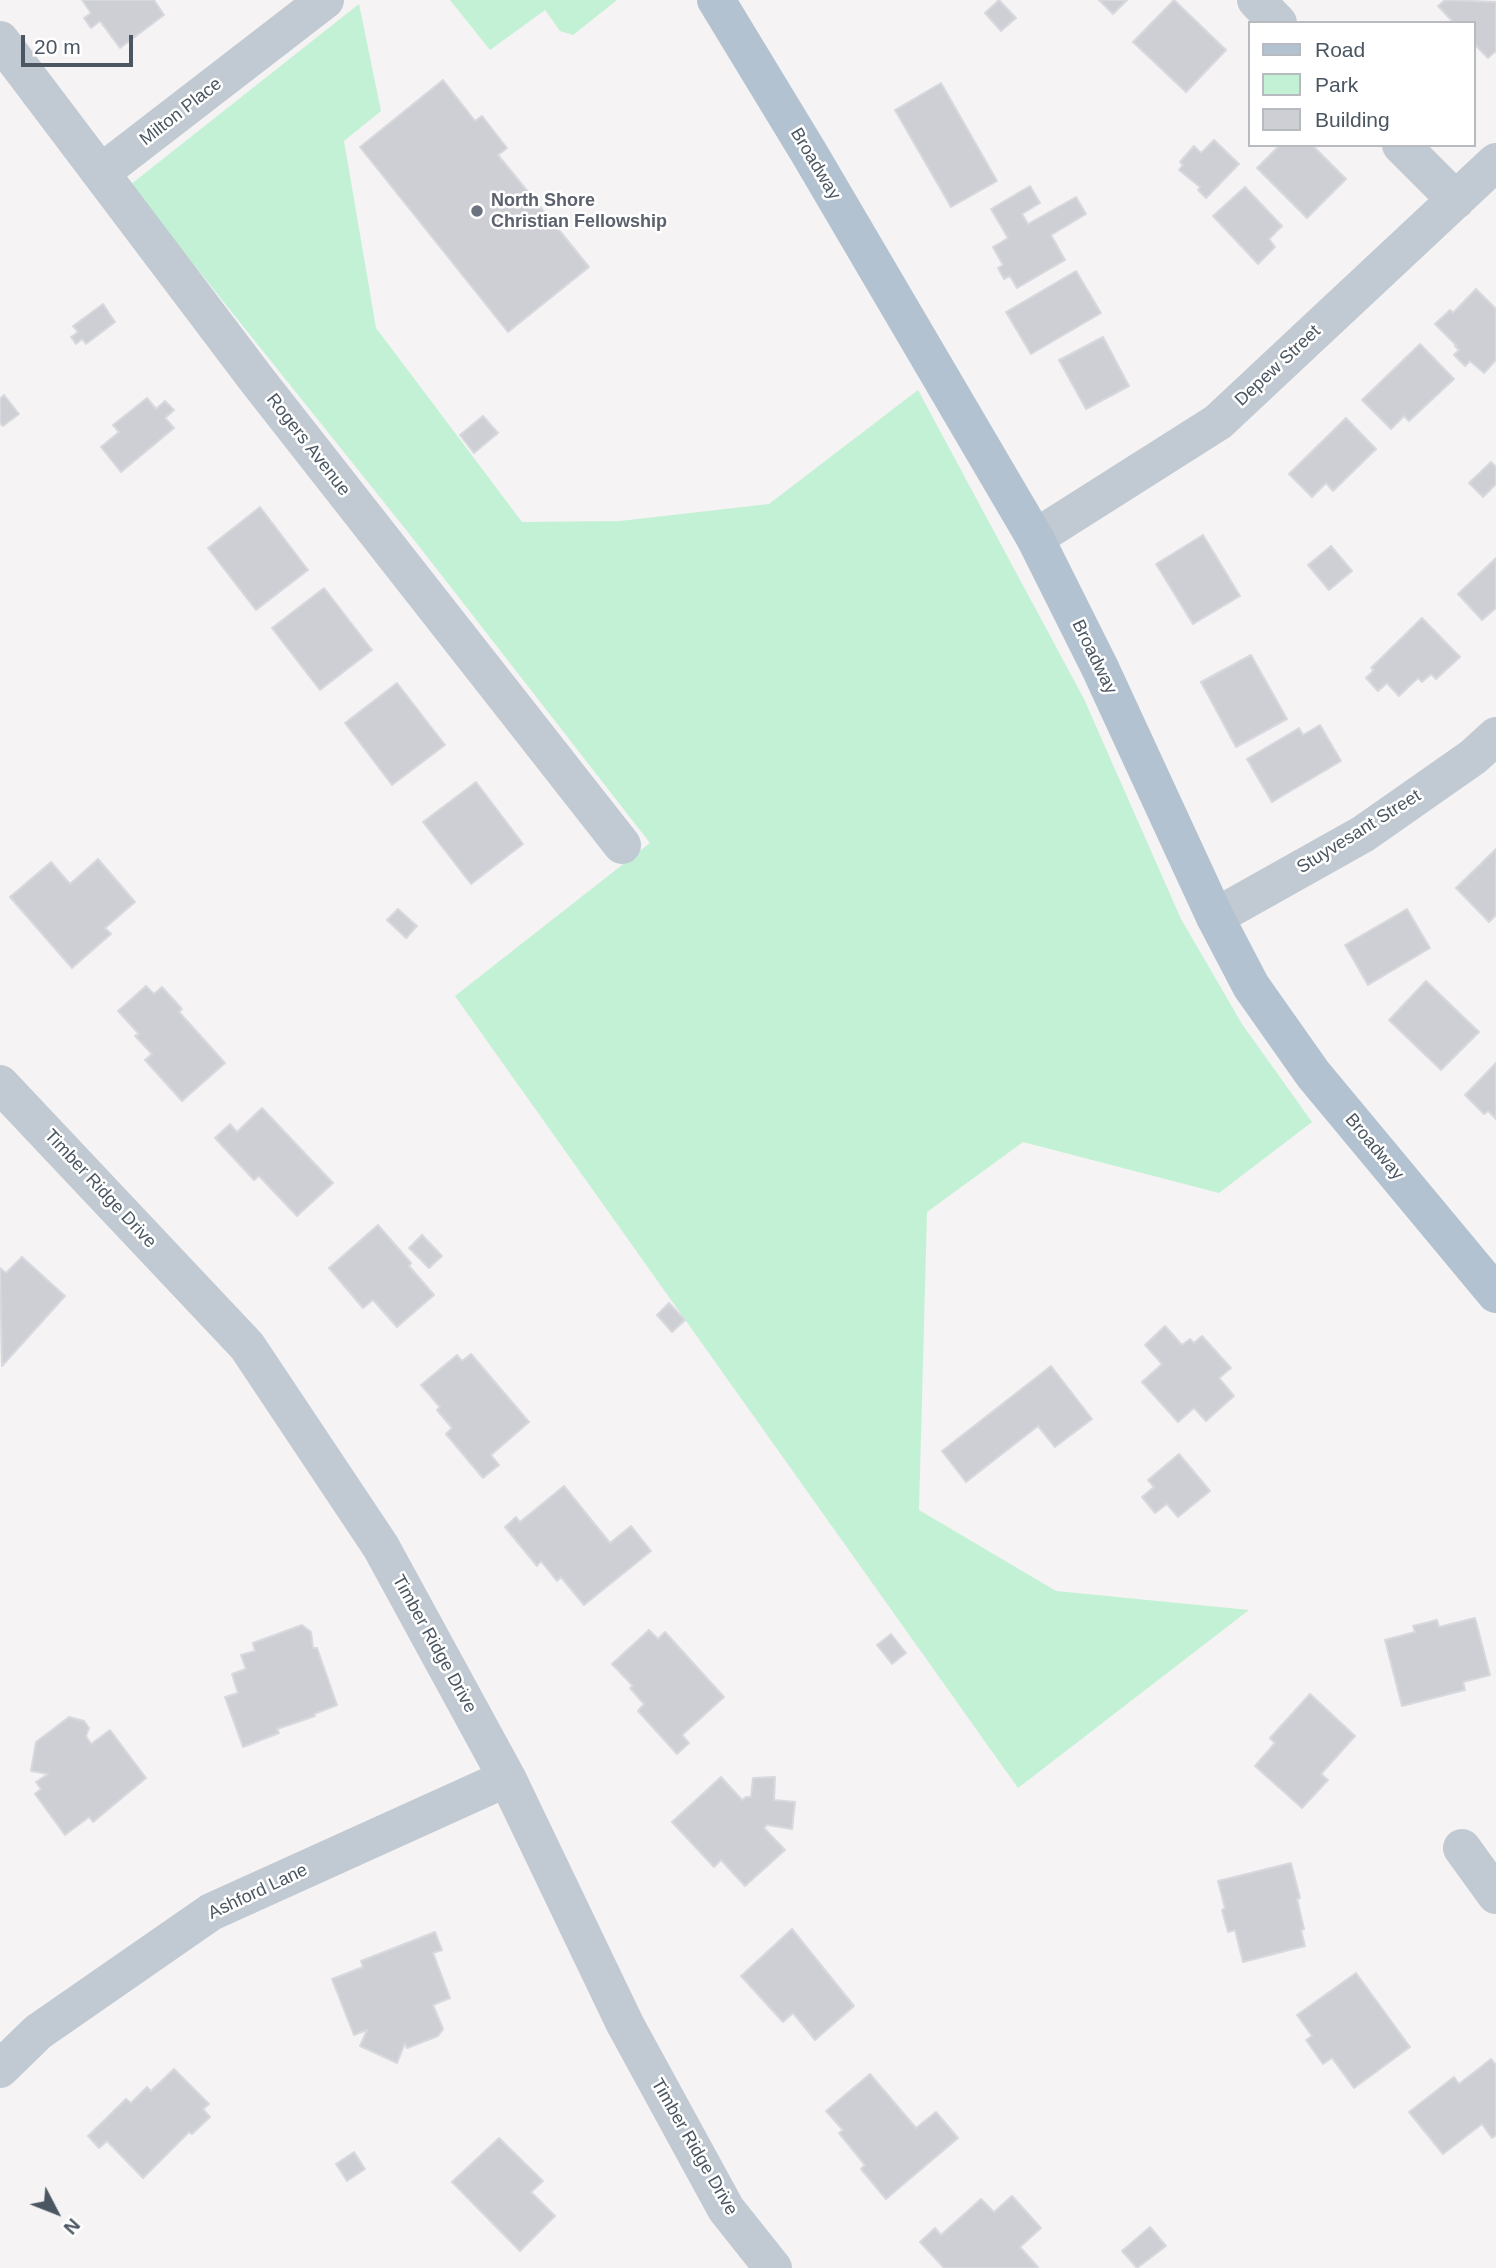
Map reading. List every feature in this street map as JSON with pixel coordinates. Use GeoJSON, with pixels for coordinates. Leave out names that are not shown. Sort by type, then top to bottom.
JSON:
{"type":"FeatureCollection","features":[{"type":"Feature","properties":{"kind":"main road","name":"Broadway"},"geometry":{"type":"LineString","coordinates":[[716,0],[810,153],[1035,538],[1100,668],[1215,918],[1251,986],[1313,1074],[1496,1294]]}},
{"type":"Feature","properties":{"kind":"street","name":"Milton Place"},"geometry":{"type":"LineString","coordinates":[[102,172],[325,0]]}},
{"type":"Feature","properties":{"kind":"street"},"geometry":{"type":"LineString","coordinates":[[1256,0],[1276,21]]}},
{"type":"Feature","properties":{"kind":"street","name":"Rogers Avenue"},"geometry":{"type":"LineString","coordinates":[[0,40],[257,380],[622,845]]}},
{"type":"Feature","properties":{"kind":"street"},"geometry":{"type":"LineString","coordinates":[[1403,147],[1456,200]]}},
{"type":"Feature","properties":{"kind":"street","name":"Depew Street"},"geometry":{"type":"LineString","coordinates":[[1035,538],[1218,422],[1496,162]]}},
{"type":"Feature","properties":{"kind":"street","name":"Stuyvesant Street"},"geometry":{"type":"LineString","coordinates":[[1215,918],[1363,834],[1473,757],[1496,736]]}},
{"type":"Feature","properties":{"kind":"street","name":"Timber Ridge Drive"},"geometry":{"type":"LineString","coordinates":[[3,1095],[247,1346],[381,1547],[507,1778],[632,2035],[726,2209],[773,2268]]}},
{"type":"Feature","properties":{"kind":"street","name":"Ashford Lane"},"geometry":{"type":"LineString","coordinates":[[0,2070],[38,2032],[211,1912],[507,1778]]}},
{"type":"Feature","properties":{"kind":"street"},"geometry":{"type":"LineString","coordinates":[[1462,1848],[1496,1895]]}},
{"type":"Feature","properties":{"kind":"green space"},"geometry":{"type":"Polygon","coordinates":[[[450,0],[617,0],[573,35],[560,31],[545,10],[490,50],[450,0]]]}},
{"type":"Feature","properties":{"kind":"green space"},"geometry":{"type":"Polygon","coordinates":[[[359,4],[381,111],[344,141],[376,328],[522,522],[620,521],[769,504],[918,390],[1084,699],[1181,919],[1242,1024],[1312,1122],[1219,1193],[1023,1142],[927,1212],[919,1510],[1056,1591],[1249,1610],[1018,1788],[455,996],[650,843],[411,536],[130,185],[359,4]]]}},
{"type":"Feature","properties":{"kind":"building"},"geometry":{"type":"Polygon","coordinates":[[[82,0],[154,0],[164,15],[120,48],[100,21],[91,28],[84,18],[91,13],[82,0]]]}},
{"type":"Feature","properties":{"kind":"building"},"geometry":{"type":"Polygon","coordinates":[[[999,0],[1016,18],[1001,31],[985,13],[999,0]]]}},
{"type":"Feature","properties":{"kind":"building"},"geometry":{"type":"Polygon","coordinates":[[[1099,0],[1127,0],[1113,14],[1099,0]]]}},
{"type":"Feature","properties":{"kind":"building"},"geometry":{"type":"Polygon","coordinates":[[[1174,0],[1226,50],[1186,92],[1133,42],[1174,0]]]}},
{"type":"Feature","properties":{"kind":"building"},"geometry":{"type":"Polygon","coordinates":[[[1445,0],[1496,2],[1496,51],[1488,58],[1475,45],[1475,21],[1452,21],[1438,6],[1445,0]]]}},
{"type":"Feature","properties":{"kind":"building","name":"North Shore Christian Fellowship"},"geometry":{"type":"Polygon","coordinates":[[[443,80],[475,121],[482,116],[507,148],[498,155],[589,267],[508,332],[360,147],[443,80]]]}},
{"type":"Feature","properties":{"kind":"building"},"geometry":{"type":"Polygon","coordinates":[[[941,83],[997,181],[951,207],[895,110],[941,83]]]}},
{"type":"Feature","properties":{"kind":"building"},"geometry":{"type":"Polygon","coordinates":[[[1214,140],[1239,164],[1206,198],[1198,190],[1200,187],[1179,170],[1183,165],[1180,162],[1194,146],[1201,153],[1214,140]]]}},
{"type":"Feature","properties":{"kind":"building"},"geometry":{"type":"Polygon","coordinates":[[[1278,147],[1314,147],[1346,179],[1307,218],[1257,168],[1278,147]]]}},
{"type":"Feature","properties":{"kind":"building"},"geometry":{"type":"Polygon","coordinates":[[[1030,186],[1040,203],[1022,214],[1028,224],[1076,197],[1086,214],[1051,235],[1065,260],[1017,288],[1010,276],[1004,279],[998,268],[1003,265],[993,247],[1008,238],[991,209],[1030,186]]]}},
{"type":"Feature","properties":{"kind":"building"},"geometry":{"type":"Polygon","coordinates":[[[1245,187],[1282,226],[1269,239],[1275,247],[1258,264],[1213,216],[1245,187]]]}},
{"type":"Feature","properties":{"kind":"building"},"geometry":{"type":"Polygon","coordinates":[[[1076,271],[1101,313],[1031,354],[1006,312],[1076,271]]]}},
{"type":"Feature","properties":{"kind":"building"},"geometry":{"type":"Polygon","coordinates":[[[1476,289],[1496,309],[1496,360],[1484,373],[1470,361],[1465,366],[1454,355],[1459,350],[1456,345],[1435,324],[1450,310],[1453,313],[1476,289]]]}},
{"type":"Feature","properties":{"kind":"building"},"geometry":{"type":"Polygon","coordinates":[[[103,304],[115,322],[86,344],[82,339],[76,344],[71,337],[78,332],[73,326],[103,304]]]}},
{"type":"Feature","properties":{"kind":"building"},"geometry":{"type":"Polygon","coordinates":[[[1103,337],[1129,386],[1086,409],[1059,360],[1103,337]]]}},
{"type":"Feature","properties":{"kind":"building"},"geometry":{"type":"Polygon","coordinates":[[[1420,344],[1454,379],[1409,421],[1404,416],[1391,429],[1362,400],[1420,344]]]}},
{"type":"Feature","properties":{"kind":"building"},"geometry":{"type":"Polygon","coordinates":[[[4,395],[19,414],[3,426],[0,423],[0,399],[4,395]]]}},
{"type":"Feature","properties":{"kind":"building"},"geometry":{"type":"Polygon","coordinates":[[[147,398],[156,409],[165,401],[174,410],[165,418],[174,428],[121,472],[101,447],[119,432],[113,425],[147,398]]]}},
{"type":"Feature","properties":{"kind":"building"},"geometry":{"type":"Polygon","coordinates":[[[483,416],[498,433],[474,453],[460,435],[483,416]]]}},
{"type":"Feature","properties":{"kind":"building"},"geometry":{"type":"Polygon","coordinates":[[[1346,418],[1376,449],[1333,491],[1326,483],[1312,497],[1289,474],[1346,418]]]}},
{"type":"Feature","properties":{"kind":"building"},"geometry":{"type":"Polygon","coordinates":[[[1491,462],[1496,467],[1496,484],[1483,497],[1469,483],[1491,462]]]}},
{"type":"Feature","properties":{"kind":"building"},"geometry":{"type":"Polygon","coordinates":[[[260,507],[308,570],[256,610],[208,548],[260,507]]]}},
{"type":"Feature","properties":{"kind":"building"},"geometry":{"type":"Polygon","coordinates":[[[1203,535],[1240,596],[1193,624],[1156,564],[1203,535]]]}},
{"type":"Feature","properties":{"kind":"building"},"geometry":{"type":"Polygon","coordinates":[[[1331,546],[1352,571],[1329,590],[1308,565],[1331,546]]]}},
{"type":"Feature","properties":{"kind":"building"},"geometry":{"type":"Polygon","coordinates":[[[1496,558],[1496,608],[1482,620],[1458,594],[1496,558]]]}},
{"type":"Feature","properties":{"kind":"building"},"geometry":{"type":"Polygon","coordinates":[[[324,588],[372,650],[320,690],[272,628],[324,588]]]}},
{"type":"Feature","properties":{"kind":"building"},"geometry":{"type":"Polygon","coordinates":[[[1422,618],[1460,657],[1436,679],[1431,674],[1422,682],[1418,678],[1399,696],[1387,683],[1378,691],[1366,678],[1374,670],[1371,668],[1422,618]]]}},
{"type":"Feature","properties":{"kind":"building"},"geometry":{"type":"Polygon","coordinates":[[[1251,655],[1287,719],[1236,747],[1201,682],[1251,655]]]}},
{"type":"Feature","properties":{"kind":"building"},"geometry":{"type":"Polygon","coordinates":[[[397,683],[445,745],[392,785],[345,723],[397,683]]]}},
{"type":"Feature","properties":{"kind":"building"},"geometry":{"type":"Polygon","coordinates":[[[1320,725],[1341,761],[1272,802],[1247,759],[1299,728],[1303,735],[1320,725]]]}},
{"type":"Feature","properties":{"kind":"building"},"geometry":{"type":"Polygon","coordinates":[[[476,782],[523,844],[471,884],[423,822],[476,782]]]}},
{"type":"Feature","properties":{"kind":"building"},"geometry":{"type":"Polygon","coordinates":[[[1496,849],[1496,915],[1489,922],[1456,888],[1496,849]]]}},
{"type":"Feature","properties":{"kind":"building"},"geometry":{"type":"Polygon","coordinates":[[[98,859],[135,902],[105,928],[111,934],[72,968],[10,897],[51,862],[70,884],[98,859]]]}},
{"type":"Feature","properties":{"kind":"building"},"geometry":{"type":"Polygon","coordinates":[[[398,909],[417,926],[406,938],[387,920],[398,909]]]}},
{"type":"Feature","properties":{"kind":"building"},"geometry":{"type":"Polygon","coordinates":[[[1407,909],[1430,948],[1368,985],[1345,945],[1407,909]]]}},
{"type":"Feature","properties":{"kind":"building"},"geometry":{"type":"Polygon","coordinates":[[[1426,981],[1479,1032],[1441,1070],[1389,1020],[1426,981]]]}},
{"type":"Feature","properties":{"kind":"building"},"geometry":{"type":"Polygon","coordinates":[[[146,986],[154,994],[162,987],[182,1009],[179,1012],[225,1063],[182,1101],[145,1060],[152,1054],[135,1036],[139,1034],[118,1011],[146,986]]]}},
{"type":"Feature","properties":{"kind":"building"},"geometry":{"type":"Polygon","coordinates":[[[1496,1063],[1496,1119],[1488,1111],[1484,1114],[1465,1095],[1496,1063]]]}},
{"type":"Feature","properties":{"kind":"building"},"geometry":{"type":"Polygon","coordinates":[[[262,1108],[333,1183],[297,1216],[259,1176],[254,1180],[215,1138],[230,1124],[237,1132],[262,1108]]]}},
{"type":"Feature","properties":{"kind":"building"},"geometry":{"type":"Polygon","coordinates":[[[378,1225],[434,1295],[397,1327],[373,1300],[363,1308],[329,1268],[378,1225]]]}},
{"type":"Feature","properties":{"kind":"building"},"geometry":{"type":"Polygon","coordinates":[[[422,1235],[442,1256],[429,1268],[409,1248],[422,1235]]]}},
{"type":"Feature","properties":{"kind":"building"},"geometry":{"type":"Polygon","coordinates":[[[22,1257],[65,1296],[2,1366],[0,1268],[6,1273],[22,1257]]]}},
{"type":"Feature","properties":{"kind":"building"},"geometry":{"type":"Polygon","coordinates":[[[669,1303],[685,1320],[672,1332],[657,1315],[669,1303]]]}},
{"type":"Feature","properties":{"kind":"building"},"geometry":{"type":"Polygon","coordinates":[[[1165,1326],[1182,1345],[1190,1339],[1194,1343],[1202,1336],[1231,1368],[1219,1378],[1234,1396],[1206,1421],[1194,1408],[1178,1422],[1142,1382],[1162,1364],[1145,1345],[1165,1326]]]}},
{"type":"Feature","properties":{"kind":"building"},"geometry":{"type":"Polygon","coordinates":[[[471,1354],[529,1422],[491,1455],[499,1465],[483,1478],[446,1434],[452,1428],[437,1410],[440,1407],[421,1385],[457,1355],[462,1361],[471,1354]]]}},
{"type":"Feature","properties":{"kind":"building"},"geometry":{"type":"Polygon","coordinates":[[[1051,1366],[1092,1419],[1055,1447],[1038,1426],[966,1482],[942,1451],[1051,1366]]]}},
{"type":"Feature","properties":{"kind":"building"},"geometry":{"type":"Polygon","coordinates":[[[1179,1454],[1210,1491],[1178,1517],[1167,1504],[1155,1513],[1142,1497],[1154,1487],[1148,1480],[1179,1454]]]}},
{"type":"Feature","properties":{"kind":"building"},"geometry":{"type":"Polygon","coordinates":[[[564,1486],[610,1543],[631,1526],[651,1551],[584,1605],[561,1577],[557,1581],[541,1561],[537,1566],[505,1527],[516,1517],[520,1522],[564,1486]]]}},
{"type":"Feature","properties":{"kind":"building"},"geometry":{"type":"Polygon","coordinates":[[[1475,1618],[1490,1675],[1463,1682],[1465,1690],[1402,1706],[1385,1640],[1415,1632],[1413,1626],[1437,1620],[1439,1627],[1475,1618]]]}},
{"type":"Feature","properties":{"kind":"building"},"geometry":{"type":"Polygon","coordinates":[[[302,1625],[311,1632],[313,1648],[317,1648],[337,1705],[277,1729],[279,1733],[243,1747],[225,1697],[238,1693],[232,1674],[246,1669],[241,1655],[255,1651],[253,1643],[302,1625]]]}},
{"type":"Feature","properties":{"kind":"building"},"geometry":{"type":"Polygon","coordinates":[[[649,1630],[658,1639],[665,1632],[724,1697],[682,1735],[689,1743],[677,1754],[638,1711],[644,1704],[630,1688],[633,1686],[612,1664],[649,1630]]]}},
{"type":"Feature","properties":{"kind":"building"},"geometry":{"type":"Polygon","coordinates":[[[891,1634],[906,1653],[892,1664],[877,1645],[891,1634]]]}},
{"type":"Feature","properties":{"kind":"building"},"geometry":{"type":"Polygon","coordinates":[[[1310,1694],[1355,1736],[1321,1774],[1328,1780],[1302,1808],[1255,1766],[1275,1743],[1270,1738],[1310,1694]]]}},
{"type":"Feature","properties":{"kind":"building"},"geometry":{"type":"Polygon","coordinates":[[[69,1717],[84,1721],[89,1728],[86,1736],[91,1744],[110,1730],[146,1778],[93,1822],[89,1817],[65,1835],[35,1794],[41,1789],[36,1782],[48,1774],[31,1771],[36,1742],[69,1717]]]}},
{"type":"Feature","properties":{"kind":"building"},"geometry":{"type":"Polygon","coordinates":[[[721,1777],[742,1800],[751,1797],[753,1778],[775,1777],[774,1800],[795,1802],[792,1829],[767,1825],[764,1828],[785,1850],[745,1886],[721,1860],[714,1867],[672,1822],[721,1777]]]}},
{"type":"Feature","properties":{"kind":"building"},"geometry":{"type":"Polygon","coordinates":[[[1291,1863],[1300,1898],[1297,1899],[1305,1946],[1243,1962],[1235,1930],[1228,1932],[1218,1881],[1291,1863]]]}},
{"type":"Feature","properties":{"kind":"building"},"geometry":{"type":"Polygon","coordinates":[[[792,1929],[854,2006],[815,2040],[793,2013],[783,2022],[741,1976],[792,1929]]]}},
{"type":"Feature","properties":{"kind":"building"},"geometry":{"type":"Polygon","coordinates":[[[435,1932],[442,1950],[433,1953],[450,1998],[433,2005],[443,2029],[438,2036],[407,2048],[405,2043],[397,2063],[360,2046],[367,2030],[354,2035],[332,1979],[363,1967],[361,1961],[435,1932]]]}},
{"type":"Feature","properties":{"kind":"building"},"geometry":{"type":"Polygon","coordinates":[[[1356,1973],[1410,2047],[1354,2088],[1332,2058],[1323,2064],[1306,2040],[1312,2036],[1297,2015],[1356,1973]]]}},
{"type":"Feature","properties":{"kind":"building"},"geometry":{"type":"Polygon","coordinates":[[[1491,2059],[1496,2065],[1496,2135],[1492,2138],[1482,2124],[1443,2154],[1409,2112],[1454,2077],[1459,2084],[1491,2059]]]}},
{"type":"Feature","properties":{"kind":"building"},"geometry":{"type":"Polygon","coordinates":[[[174,2069],[209,2104],[203,2109],[210,2117],[192,2134],[189,2132],[143,2178],[107,2141],[99,2148],[88,2136],[126,2099],[131,2103],[147,2087],[151,2091],[174,2069]]]}},
{"type":"Feature","properties":{"kind":"building"},"geometry":{"type":"Polygon","coordinates":[[[870,2074],[916,2128],[936,2112],[958,2138],[886,2199],[861,2169],[865,2165],[839,2133],[843,2130],[826,2111],[870,2074]]]}},
{"type":"Feature","properties":{"kind":"building"},"geometry":{"type":"Polygon","coordinates":[[[499,2138],[543,2181],[531,2192],[555,2216],[520,2251],[452,2182],[499,2138]]]}},
{"type":"Feature","properties":{"kind":"building"},"geometry":{"type":"Polygon","coordinates":[[[354,2152],[365,2169],[347,2181],[336,2164],[354,2152]]]}},
{"type":"Feature","properties":{"kind":"building"},"geometry":{"type":"Polygon","coordinates":[[[1012,2196],[1041,2228],[1020,2247],[1037,2268],[944,2268],[920,2242],[935,2228],[941,2235],[981,2199],[994,2212],[1012,2196]]]}},
{"type":"Feature","properties":{"kind":"building"},"geometry":{"type":"Polygon","coordinates":[[[1150,2227],[1166,2246],[1137,2268],[1122,2251],[1150,2227]]]}},
{"type":"Feature","properties":{"kind":"place","name":"North Shore Christian Fellowship"},"geometry":{"type":"Point","coordinates":[477,211]}}]}
